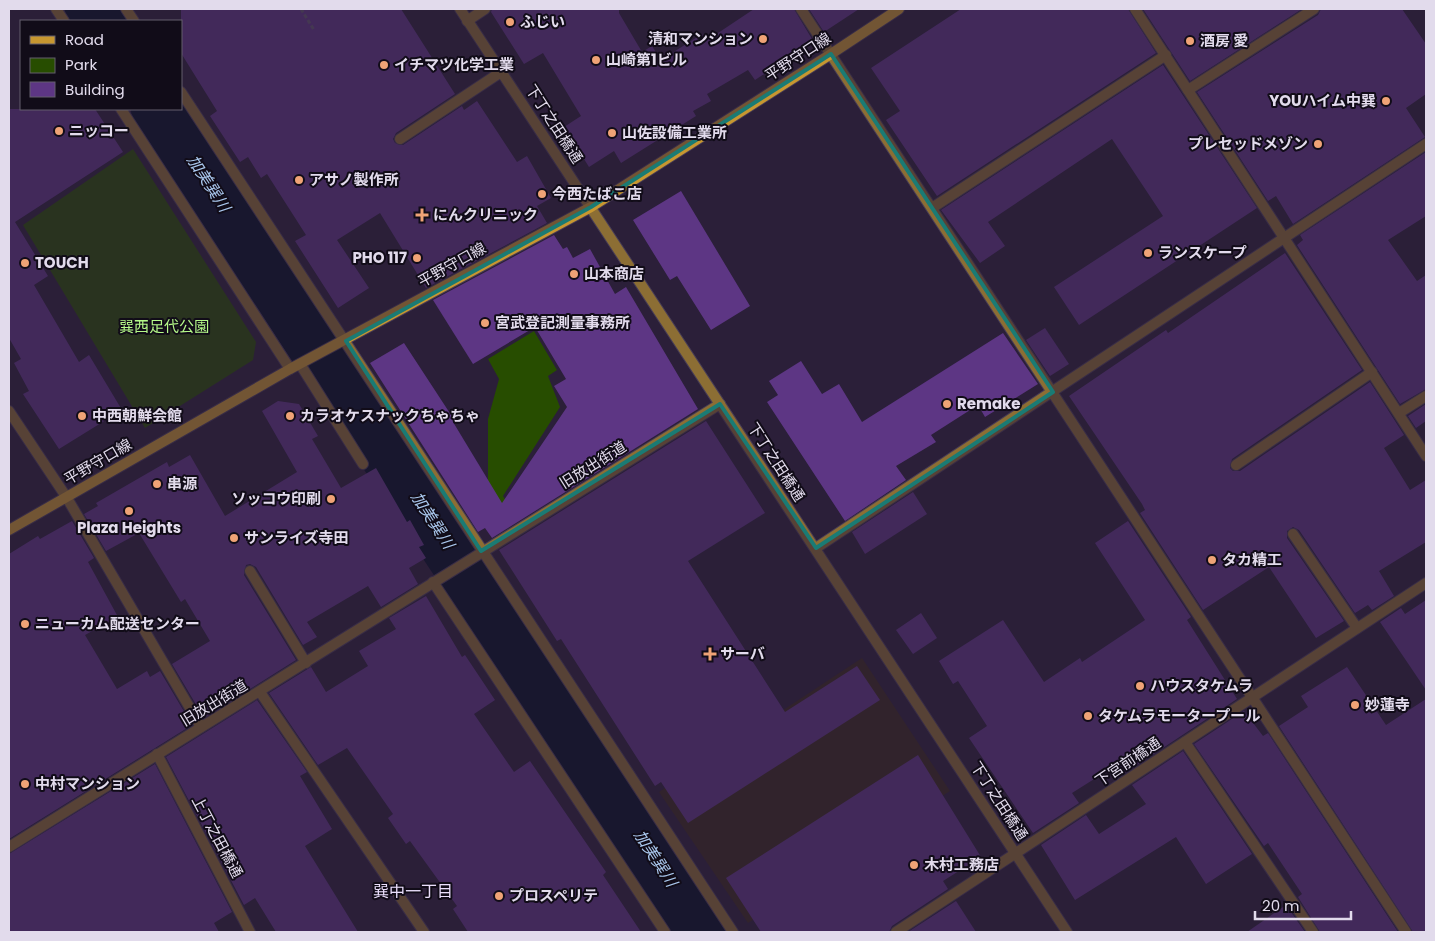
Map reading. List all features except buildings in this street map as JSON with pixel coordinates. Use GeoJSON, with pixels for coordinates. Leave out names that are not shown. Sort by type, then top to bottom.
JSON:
{"type":"FeatureCollection","features":[{"type":"Feature","properties":{"kind":"main road","name":"平野守口線"},"geometry":{"type":"LineString","coordinates":[[9,530],[295,366],[590,207],[832,54],[899,9]]}},
{"type":"Feature","properties":{"kind":"street"},"geometry":{"type":"LineString","coordinates":[[56,9],[63,20]]}},
{"type":"Feature","properties":{"kind":"street"},"geometry":{"type":"LineString","coordinates":[[126,9],[133,20]]}},
{"type":"Feature","properties":{"kind":"street","name":"下丁之田橋通"},"geometry":{"type":"LineString","coordinates":[[460,9],[1068,932]]}},
{"type":"Feature","properties":{"kind":"street"},"geometry":{"type":"LineString","coordinates":[[467,20],[485,9]]}},
{"type":"Feature","properties":{"kind":"street"},"geometry":{"type":"LineString","coordinates":[[801,9],[1406,932]]}},
{"type":"Feature","properties":{"kind":"street"},"geometry":{"type":"LineString","coordinates":[[1135,9],[1426,456]]}},
{"type":"Feature","properties":{"kind":"street"},"geometry":{"type":"LineString","coordinates":[[1188,90],[1314,9]]}},
{"type":"Feature","properties":{"kind":"street"},"geometry":{"type":"LineString","coordinates":[[932,208],[1166,55]]}},
{"type":"Feature","properties":{"kind":"street"},"geometry":{"type":"LineString","coordinates":[[400,139],[502,72]]}},
{"type":"Feature","properties":{"kind":"street"},"geometry":{"type":"LineString","coordinates":[[182,94],[478,553],[733,932]]}},
{"type":"Feature","properties":{"kind":"street"},"geometry":{"type":"LineString","coordinates":[[122,110],[362,464]]}},
{"type":"Feature","properties":{"kind":"street"},"geometry":{"type":"LineString","coordinates":[[816,548],[1426,144]]}},
{"type":"Feature","properties":{"kind":"street"},"geometry":{"type":"LineString","coordinates":[[1236,465],[1372,372]]}},
{"type":"Feature","properties":{"kind":"street"},"geometry":{"type":"LineString","coordinates":[[1399,413],[1426,396]]}},
{"type":"Feature","properties":{"kind":"street","name":"旧放出街道"},"geometry":{"type":"LineString","coordinates":[[9,847],[260,692],[478,553],[720,404]]}},
{"type":"Feature","properties":{"kind":"street"},"geometry":{"type":"LineString","coordinates":[[9,411],[67,498],[201,727]]}},
{"type":"Feature","properties":{"kind":"street"},"geometry":{"type":"LineString","coordinates":[[1293,534],[1357,628]]}},
{"type":"Feature","properties":{"kind":"street"},"geometry":{"type":"LineString","coordinates":[[250,571],[306,663]]}},
{"type":"Feature","properties":{"kind":"street"},"geometry":{"type":"LineString","coordinates":[[436,581],[665,932]]}},
{"type":"Feature","properties":{"kind":"street","name":"下宮前橋通"},"geometry":{"type":"LineString","coordinates":[[896,932],[1016,855],[1426,583]]}},
{"type":"Feature","properties":{"kind":"street"},"geometry":{"type":"LineString","coordinates":[[260,692],[424,932]]}},
{"type":"Feature","properties":{"kind":"street"},"geometry":{"type":"LineString","coordinates":[[1185,742],[1313,932]]}},
{"type":"Feature","properties":{"kind":"street","name":"上丁之田橋通"},"geometry":{"type":"LineString","coordinates":[[157,754],[250,932]]}},
{"type":"Feature","properties":{"kind":"path"},"geometry":{"type":"LineString","coordinates":[[301,9],[314,30]]}},
{"type":"Feature","properties":{"kind":"highlighted area"},"geometry":{"type":"Polygon","coordinates":[[[831,54],[1053,392],[816,548],[720,404],[481,551],[346,341],[591,207],[831,54]]]}},
{"type":"Feature","properties":{"kind":"shaded area"},"geometry":{"type":"Polygon","coordinates":[[[862,658],[950,791],[748,923],[659,792],[862,658]]]}},
{"type":"Feature","properties":{"kind":"green space","name":"巽西足代公園"},"geometry":{"type":"Polygon","coordinates":[[[133,149],[256,342],[253,360],[145,428],[23,225],[133,149]]]}},
{"type":"Feature","properties":{"kind":"green space"},"geometry":{"type":"Polygon","coordinates":[[[534,331],[557,370],[548,376],[560,407],[503,496],[514,513],[488,495],[488,419],[499,379],[488,359],[534,331]]]}},
{"type":"Feature","properties":{"kind":"waterway","name":"加美巽川"},"geometry":{"type":"LineString","coordinates":[[94,9],[102,20]]}},
{"type":"Feature","properties":{"kind":"waterway","name":"加美巽川"},"geometry":{"type":"LineString","coordinates":[[161,110],[705,932]]}},
{"type":"Feature","properties":{"kind":"place","name":"ふじい"},"geometry":{"type":"Point","coordinates":[510,22]}},
{"type":"Feature","properties":{"kind":"place","name":"清和マンション"},"geometry":{"type":"Point","coordinates":[763,39]}},
{"type":"Feature","properties":{"kind":"place","name":"酒房 愛"},"geometry":{"type":"Point","coordinates":[1190,41]}},
{"type":"Feature","properties":{"kind":"place","name":"山崎第1ビル"},"geometry":{"type":"Point","coordinates":[596,60]}},
{"type":"Feature","properties":{"kind":"place","name":"イチマツ化学工業"},"geometry":{"type":"Point","coordinates":[384,65]}},
{"type":"Feature","properties":{"kind":"place","name":"YOUハイム中巽"},"geometry":{"type":"Point","coordinates":[1386,101]}},
{"type":"Feature","properties":{"kind":"place","name":"ニッコー"},"geometry":{"type":"Point","coordinates":[59,131]}},
{"type":"Feature","properties":{"kind":"place","name":"山佐設備工業所"},"geometry":{"type":"Point","coordinates":[612,133]}},
{"type":"Feature","properties":{"kind":"place","name":"プレセッドメゾン"},"geometry":{"type":"Point","coordinates":[1318,144]}},
{"type":"Feature","properties":{"kind":"place","name":"アサノ製作所"},"geometry":{"type":"Point","coordinates":[299,180]}},
{"type":"Feature","properties":{"kind":"place","name":"今西たばこ店"},"geometry":{"type":"Point","coordinates":[542,194]}},
{"type":"Feature","properties":{"kind":"place","name":"にんクリニック"},"geometry":{"type":"Point","coordinates":[422,215]}},
{"type":"Feature","properties":{"kind":"place","name":"ランスケープ"},"geometry":{"type":"Point","coordinates":[1148,253]}},
{"type":"Feature","properties":{"kind":"place","name":"PHO 117"},"geometry":{"type":"Point","coordinates":[417,258]}},
{"type":"Feature","properties":{"kind":"place","name":"TOUCH"},"geometry":{"type":"Point","coordinates":[25,263]}},
{"type":"Feature","properties":{"kind":"place","name":"山本商店"},"geometry":{"type":"Point","coordinates":[574,274]}},
{"type":"Feature","properties":{"kind":"place","name":"宮武登記測量事務所"},"geometry":{"type":"Point","coordinates":[485,323]}},
{"type":"Feature","properties":{"kind":"place","name":"Remake"},"geometry":{"type":"Point","coordinates":[947,404]}},
{"type":"Feature","properties":{"kind":"place","name":"中西朝鮮会館"},"geometry":{"type":"Point","coordinates":[82,416]}},
{"type":"Feature","properties":{"kind":"place","name":"カラオケスナックちゃちゃ"},"geometry":{"type":"Point","coordinates":[290,416]}},
{"type":"Feature","properties":{"kind":"place","name":"串源"},"geometry":{"type":"Point","coordinates":[157,484]}},
{"type":"Feature","properties":{"kind":"place","name":"ソッコウ印刷"},"geometry":{"type":"Point","coordinates":[331,499]}},
{"type":"Feature","properties":{"kind":"place","name":"Plaza Heights"},"geometry":{"type":"Point","coordinates":[129,511]}},
{"type":"Feature","properties":{"kind":"place","name":"サンライズ寺田"},"geometry":{"type":"Point","coordinates":[234,538]}},
{"type":"Feature","properties":{"kind":"place","name":"タカ精工"},"geometry":{"type":"Point","coordinates":[1212,560]}},
{"type":"Feature","properties":{"kind":"place","name":"ニューカム配送センター"},"geometry":{"type":"Point","coordinates":[25,624]}},
{"type":"Feature","properties":{"kind":"place","name":"サーバ"},"geometry":{"type":"Point","coordinates":[710,654]}},
{"type":"Feature","properties":{"kind":"place","name":"ハウスタケムラ"},"geometry":{"type":"Point","coordinates":[1140,686]}},
{"type":"Feature","properties":{"kind":"place","name":"妙蓮寺"},"geometry":{"type":"Point","coordinates":[1355,705]}},
{"type":"Feature","properties":{"kind":"place","name":"タケムラモータープール"},"geometry":{"type":"Point","coordinates":[1088,716]}},
{"type":"Feature","properties":{"kind":"place","name":"中村マンション"},"geometry":{"type":"Point","coordinates":[25,784]}},
{"type":"Feature","properties":{"kind":"place","name":"木村工務店"},"geometry":{"type":"Point","coordinates":[914,865]}},
{"type":"Feature","properties":{"kind":"place","name":"プロスペリテ"},"geometry":{"type":"Point","coordinates":[499,896]}},
{"type":"Feature","properties":{"kind":"district","name":"巽中一丁目"},"geometry":{"type":"Point","coordinates":[413,891]}}]}
